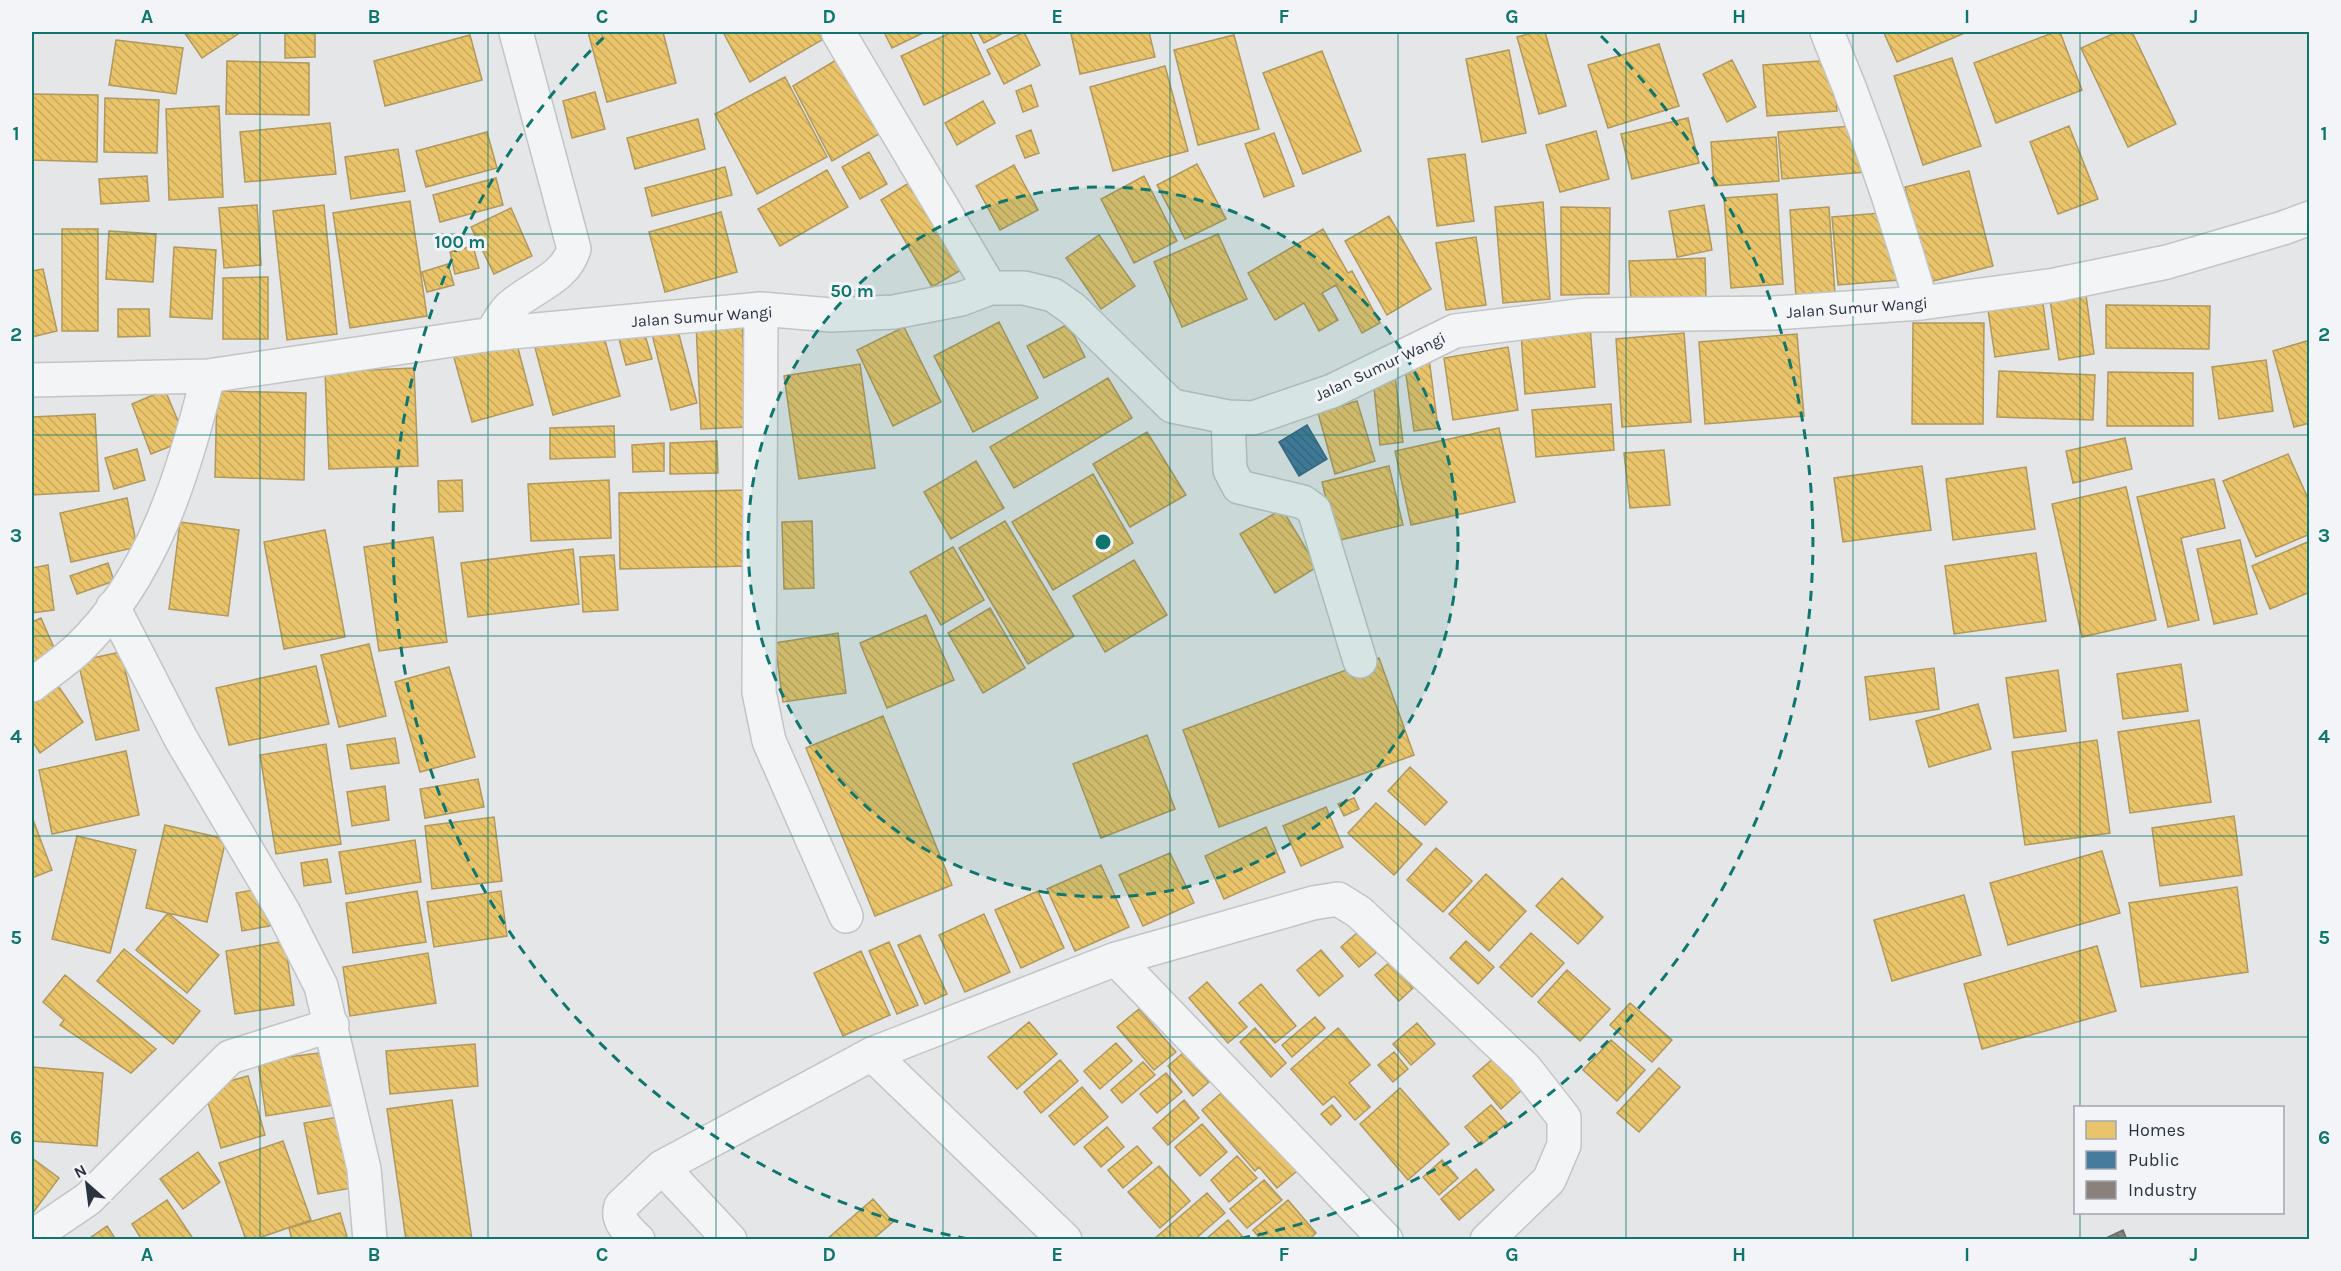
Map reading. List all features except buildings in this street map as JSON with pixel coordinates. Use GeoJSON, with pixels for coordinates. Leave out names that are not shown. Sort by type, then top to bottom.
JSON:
{"type":"FeatureCollection","features":[{"type":"Feature","properties":{"kind":"street"},"geometry":{"type":"LineString","coordinates":[[492,334],[500,319],[511,307],[560,272],[570,262],[574,249],[516,32]]}},
{"type":"Feature","properties":{"kind":"street"},"geometry":{"type":"LineString","coordinates":[[838,32],[990,288]]}},
{"type":"Feature","properties":{"kind":"street"},"geometry":{"type":"LineString","coordinates":[[1827,32],[1865,125],[1896,214],[1921,303]]}},
{"type":"Feature","properties":{"kind":"street","name":"Jalan Sumur Wangi"},"geometry":{"type":"LineString","coordinates":[[32,380],[207,376],[492,334],[761,309],[831,315],[894,312],[961,299],[990,288],[1024,288],[1053,295],[1073,309],[1172,406],[1228,417],[1253,418],[1332,391],[1455,331],[1586,315],[1774,313],[1921,303],[2055,285],[2167,262],[2310,218]]}},
{"type":"Feature","properties":{"kind":"street"},"geometry":{"type":"LineString","coordinates":[[761,309],[759,692],[769,741],[846,916]]}},
{"type":"Feature","properties":{"kind":"street"},"geometry":{"type":"LineString","coordinates":[[32,685],[78,649],[113,607],[151,548],[192,441],[207,376]]}},
{"type":"Feature","properties":{"kind":"street"},"geometry":{"type":"LineString","coordinates":[[1228,417],[1230,470],[1239,487],[1292,499],[1314,510],[1360,661]]}},
{"type":"Feature","properties":{"kind":"street"},"geometry":{"type":"LineString","coordinates":[[113,607],[182,739],[284,913],[321,986],[364,1169],[370,1239]]}},
{"type":"Feature","properties":{"kind":"street"},"geometry":{"type":"LineString","coordinates":[[638,1239],[622,1223],[619,1212],[621,1206],[662,1167],[872,1054],[1116,959],[1313,903],[1338,899],[1359,912],[1525,1068],[1564,1118],[1564,1145],[1549,1180],[1487,1239]]}},
{"type":"Feature","properties":{"kind":"street"},"geometry":{"type":"LineString","coordinates":[[1116,959],[1386,1239]]}},
{"type":"Feature","properties":{"kind":"street"},"geometry":{"type":"LineString","coordinates":[[32,1237],[88,1199],[230,1057],[332,1025]]}},
{"type":"Feature","properties":{"kind":"street"},"geometry":{"type":"LineString","coordinates":[[872,1054],[1065,1239]]}},
{"type":"Feature","properties":{"kind":"street"},"geometry":{"type":"LineString","coordinates":[[662,1167],[730,1239]]}}]}
